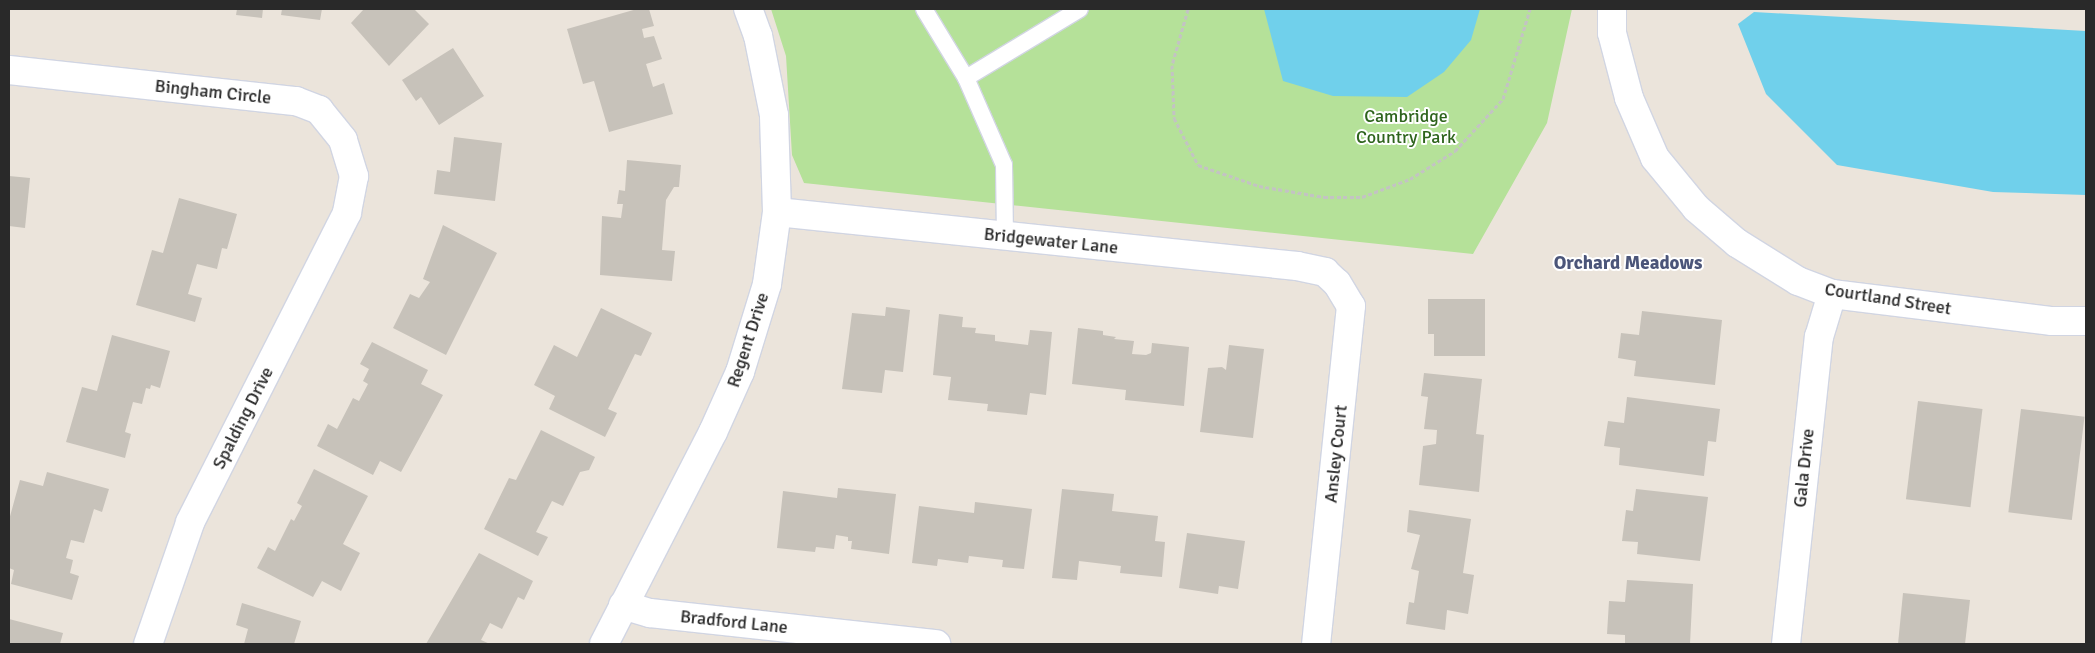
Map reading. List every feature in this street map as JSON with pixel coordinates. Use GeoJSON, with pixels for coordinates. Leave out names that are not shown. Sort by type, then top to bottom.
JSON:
{"type":"FeatureCollection","features":[{"type":"Feature","properties":{"kind":"street","name":"Regent Drive"},"geometry":{"type":"LineString","coordinates":[[604,644],[713,432],[740,372],[767,284],[777,212],[774,115],[758,36],[748,9]]}},
{"type":"Feature","properties":{"kind":"street","name":"Courtland Street"},"geometry":{"type":"LineString","coordinates":[[1612,9],[1612,33],[1629,98],[1655,158],[1696,208],[1737,243],[1798,281],[1832,294],[2052,321],[2086,321]]}},
{"type":"Feature","properties":{"kind":"street","name":"Bingham Circle"},"geometry":{"type":"LineString","coordinates":[[9,70],[296,101],[319,110],[343,140],[354,176],[350,197]]}},
{"type":"Feature","properties":{"kind":"street","name":"Spalding Drive"},"geometry":{"type":"LineString","coordinates":[[148,644],[190,523],[347,214],[350,197]]}},
{"type":"Feature","properties":{"kind":"street","name":"Bridgewater Lane"},"geometry":{"type":"LineString","coordinates":[[777,212],[1287,265],[1325,272]]}},
{"type":"Feature","properties":{"kind":"street","name":"Ansley Court"},"geometry":{"type":"LineString","coordinates":[[1316,644],[1351,306],[1337,283],[1325,272]]}},
{"type":"Feature","properties":{"kind":"street","name":"Gala Drive"},"geometry":{"type":"LineString","coordinates":[[1786,644],[1819,337],[1832,294]]}},
{"type":"Feature","properties":{"kind":"street","name":"Bradford Lane"},"geometry":{"type":"LineString","coordinates":[[623,605],[650,613],[936,644]]}},
{"type":"Feature","properties":{"kind":"lane"},"geometry":{"type":"LineString","coordinates":[[924,9],[966,78],[1004,165],[1005,236]]}},
{"type":"Feature","properties":{"kind":"lane"},"geometry":{"type":"LineString","coordinates":[[966,78],[1080,9]]}},
{"type":"Feature","properties":{"kind":"path"},"geometry":{"type":"LineString","coordinates":[[1188,9],[1172,65],[1174,118],[1198,165],[1259,186],[1324,197],[1362,197],[1410,179],[1455,151],[1503,99],[1530,9]]}},
{"type":"Feature","properties":{"kind":"green space","name":"Cambridge Country Park"},"geometry":{"type":"Polygon","coordinates":[[[771,9],[1572,9],[1547,123],[1473,254],[804,183],[792,155],[786,56],[771,9]]]}},
{"type":"Feature","properties":{"kind":"water"},"geometry":{"type":"Polygon","coordinates":[[[1264,9],[1480,9],[1471,40],[1444,72],[1407,97],[1333,96],[1283,81],[1264,9]]]}},
{"type":"Feature","properties":{"kind":"water"},"geometry":{"type":"Polygon","coordinates":[[[1754,12],[2086,31],[2086,195],[1993,192],[1837,165],[1766,94],[1738,24],[1754,12]]]}},
{"type":"Feature","properties":{"kind":"building"},"geometry":{"type":"Polygon","coordinates":[[[237,9],[263,9],[262,18],[236,15],[237,9]]]}},
{"type":"Feature","properties":{"kind":"building"},"geometry":{"type":"Polygon","coordinates":[[[282,9],[322,9],[320,20],[281,15],[282,9]]]}},
{"type":"Feature","properties":{"kind":"building"},"geometry":{"type":"Polygon","coordinates":[[[364,9],[414,9],[429,24],[389,66],[351,23],[364,9]]]}},
{"type":"Feature","properties":{"kind":"building"},"geometry":{"type":"Polygon","coordinates":[[[637,9],[649,9],[654,26],[642,29],[644,38],[654,36],[662,59],[646,64],[653,87],[664,83],[673,114],[609,132],[594,81],[583,84],[567,29],[637,9]]]}},
{"type":"Feature","properties":{"kind":"building"},"geometry":{"type":"Polygon","coordinates":[[[453,48],[484,96],[439,125],[421,97],[416,101],[402,80],[453,48]]]}},
{"type":"Feature","properties":{"kind":"building"},"geometry":{"type":"Polygon","coordinates":[[[454,137],[502,143],[495,201],[434,194],[437,170],[450,172],[454,137]]]}},
{"type":"Feature","properties":{"kind":"building"},"geometry":{"type":"Polygon","coordinates":[[[627,160],[681,165],[679,187],[674,187],[666,200],[662,250],[675,251],[672,281],[600,275],[602,216],[621,218],[623,204],[617,204],[619,190],[625,191],[627,160]]]}},
{"type":"Feature","properties":{"kind":"building"},"geometry":{"type":"Polygon","coordinates":[[[9,176],[30,178],[25,228],[9,226],[9,176]]]}},
{"type":"Feature","properties":{"kind":"building"},"geometry":{"type":"Polygon","coordinates":[[[179,198],[237,214],[227,249],[222,248],[217,269],[197,264],[188,294],[202,298],[195,322],[136,305],[152,250],[163,253],[179,198]]]}},
{"type":"Feature","properties":{"kind":"building"},"geometry":{"type":"Polygon","coordinates":[[[443,225],[497,253],[446,355],[393,328],[410,294],[419,298],[430,282],[423,279],[443,225]]]}},
{"type":"Feature","properties":{"kind":"building"},"geometry":{"type":"Polygon","coordinates":[[[1428,299],[1485,299],[1485,356],[1434,356],[1434,334],[1428,334],[1428,299]]]}},
{"type":"Feature","properties":{"kind":"building"},"geometry":{"type":"Polygon","coordinates":[[[886,307],[910,310],[903,372],[885,370],[882,393],[842,389],[852,313],[885,316],[886,307]]]}},
{"type":"Feature","properties":{"kind":"building"},"geometry":{"type":"Polygon","coordinates":[[[601,308],[652,333],[641,356],[635,354],[608,409],[617,413],[605,437],[549,409],[555,396],[534,385],[554,345],[577,357],[601,308]]]}},
{"type":"Feature","properties":{"kind":"building"},"geometry":{"type":"Polygon","coordinates":[[[1642,311],[1722,320],[1715,385],[1634,376],[1636,361],[1618,358],[1621,333],[1639,335],[1642,311]]]}},
{"type":"Feature","properties":{"kind":"building"},"geometry":{"type":"Polygon","coordinates":[[[939,314],[963,317],[962,327],[976,328],[975,333],[995,335],[995,341],[1028,345],[1030,330],[1052,332],[1046,395],[1030,393],[1027,415],[987,411],[988,404],[948,400],[951,377],[933,375],[939,314]]]}},
{"type":"Feature","properties":{"kind":"building"},"geometry":{"type":"Polygon","coordinates":[[[1078,328],[1103,331],[1103,335],[1116,337],[1114,339],[1134,341],[1132,354],[1146,355],[1151,353],[1152,343],[1189,347],[1184,406],[1125,400],[1126,390],[1072,384],[1078,328]]]}},
{"type":"Feature","properties":{"kind":"building"},"geometry":{"type":"Polygon","coordinates":[[[112,335],[170,351],[160,388],[151,385],[150,389],[146,388],[142,404],[133,402],[125,432],[131,434],[125,458],[66,442],[82,387],[97,391],[112,335]]]}},
{"type":"Feature","properties":{"kind":"building"},"geometry":{"type":"Polygon","coordinates":[[[372,342],[428,370],[421,384],[443,395],[401,472],[380,461],[373,475],[317,446],[328,424],[337,429],[353,398],[359,401],[368,384],[363,381],[369,369],[360,364],[372,342]]]}},
{"type":"Feature","properties":{"kind":"building"},"geometry":{"type":"Polygon","coordinates":[[[1229,345],[1264,349],[1253,438],[1200,432],[1208,368],[1222,367],[1226,370],[1229,345]]]}},
{"type":"Feature","properties":{"kind":"building"},"geometry":{"type":"Polygon","coordinates":[[[1424,373],[1482,379],[1476,434],[1484,435],[1479,492],[1419,485],[1423,446],[1436,444],[1437,430],[1424,429],[1428,397],[1421,396],[1424,373]]]}},
{"type":"Feature","properties":{"kind":"building"},"geometry":{"type":"Polygon","coordinates":[[[1627,397],[1720,409],[1716,442],[1708,441],[1704,476],[1619,465],[1620,448],[1604,446],[1608,421],[1624,423],[1627,397]]]}},
{"type":"Feature","properties":{"kind":"building"},"geometry":{"type":"Polygon","coordinates":[[[1918,401],[1983,409],[1970,507],[1906,499],[1918,401]]]}},
{"type":"Feature","properties":{"kind":"building"},"geometry":{"type":"Polygon","coordinates":[[[2021,409],[2085,417],[2072,520],[2008,512],[2021,409]]]}},
{"type":"Feature","properties":{"kind":"building"},"geometry":{"type":"Polygon","coordinates":[[[541,430],[595,457],[589,470],[580,472],[563,506],[552,501],[536,532],[548,537],[538,556],[484,529],[509,478],[516,480],[541,430]]]}},
{"type":"Feature","properties":{"kind":"building"},"geometry":{"type":"Polygon","coordinates":[[[314,469],[368,496],[343,544],[360,553],[341,591],[322,581],[313,597],[257,568],[268,547],[275,551],[291,519],[294,521],[302,506],[297,503],[314,469]]]}},
{"type":"Feature","properties":{"kind":"building"},"geometry":{"type":"Polygon","coordinates":[[[47,472],[109,489],[102,512],[94,509],[84,543],[71,540],[66,558],[73,560],[70,573],[79,576],[72,600],[11,584],[14,570],[9,568],[9,520],[20,480],[43,486],[47,472]]]}},
{"type":"Feature","properties":{"kind":"building"},"geometry":{"type":"Polygon","coordinates":[[[838,488],[896,494],[889,554],[851,549],[852,541],[848,541],[848,537],[836,535],[834,549],[816,547],[815,552],[777,548],[783,491],[837,498],[838,488]]]}},
{"type":"Feature","properties":{"kind":"building"},"geometry":{"type":"Polygon","coordinates":[[[1062,489],[1114,494],[1112,511],[1158,516],[1155,541],[1165,542],[1162,577],[1120,573],[1121,566],[1079,561],[1077,580],[1052,578],[1062,489]]]}},
{"type":"Feature","properties":{"kind":"building"},"geometry":{"type":"Polygon","coordinates":[[[1636,489],[1708,497],[1700,561],[1637,554],[1638,542],[1622,541],[1626,510],[1633,511],[1636,489]]]}},
{"type":"Feature","properties":{"kind":"building"},"geometry":{"type":"Polygon","coordinates":[[[975,502],[1032,509],[1024,569],[1002,567],[1003,560],[969,556],[968,563],[938,559],[937,566],[912,563],[919,506],[974,513],[975,502]]]}},
{"type":"Feature","properties":{"kind":"building"},"geometry":{"type":"Polygon","coordinates":[[[1409,510],[1471,519],[1463,573],[1474,575],[1468,614],[1447,610],[1445,630],[1406,624],[1409,602],[1414,603],[1419,571],[1411,569],[1420,535],[1407,532],[1409,510]]]}},
{"type":"Feature","properties":{"kind":"building"},"geometry":{"type":"Polygon","coordinates":[[[1187,533],[1245,541],[1238,589],[1219,586],[1218,594],[1179,588],[1187,533]]]}},
{"type":"Feature","properties":{"kind":"building"},"geometry":{"type":"Polygon","coordinates":[[[479,553],[533,581],[524,600],[518,597],[502,629],[490,623],[481,640],[490,644],[426,644],[479,553]]]}},
{"type":"Feature","properties":{"kind":"building"},"geometry":{"type":"Polygon","coordinates":[[[1627,580],[1693,584],[1690,644],[1625,644],[1625,635],[1607,634],[1609,601],[1625,602],[1627,580]]]}},
{"type":"Feature","properties":{"kind":"building"},"geometry":{"type":"Polygon","coordinates":[[[1903,593],[1970,600],[1965,644],[1898,644],[1903,593]]]}},
{"type":"Feature","properties":{"kind":"building"},"geometry":{"type":"Polygon","coordinates":[[[242,603],[301,621],[294,644],[244,644],[248,629],[236,625],[242,603]]]}},
{"type":"Feature","properties":{"kind":"building"},"geometry":{"type":"Polygon","coordinates":[[[9,619],[63,633],[60,644],[9,644],[9,619]]]}},
{"type":"Feature","properties":{"kind":"district","name":"Orchard Meadows"},"geometry":{"type":"Point","coordinates":[1628,264]}}]}
